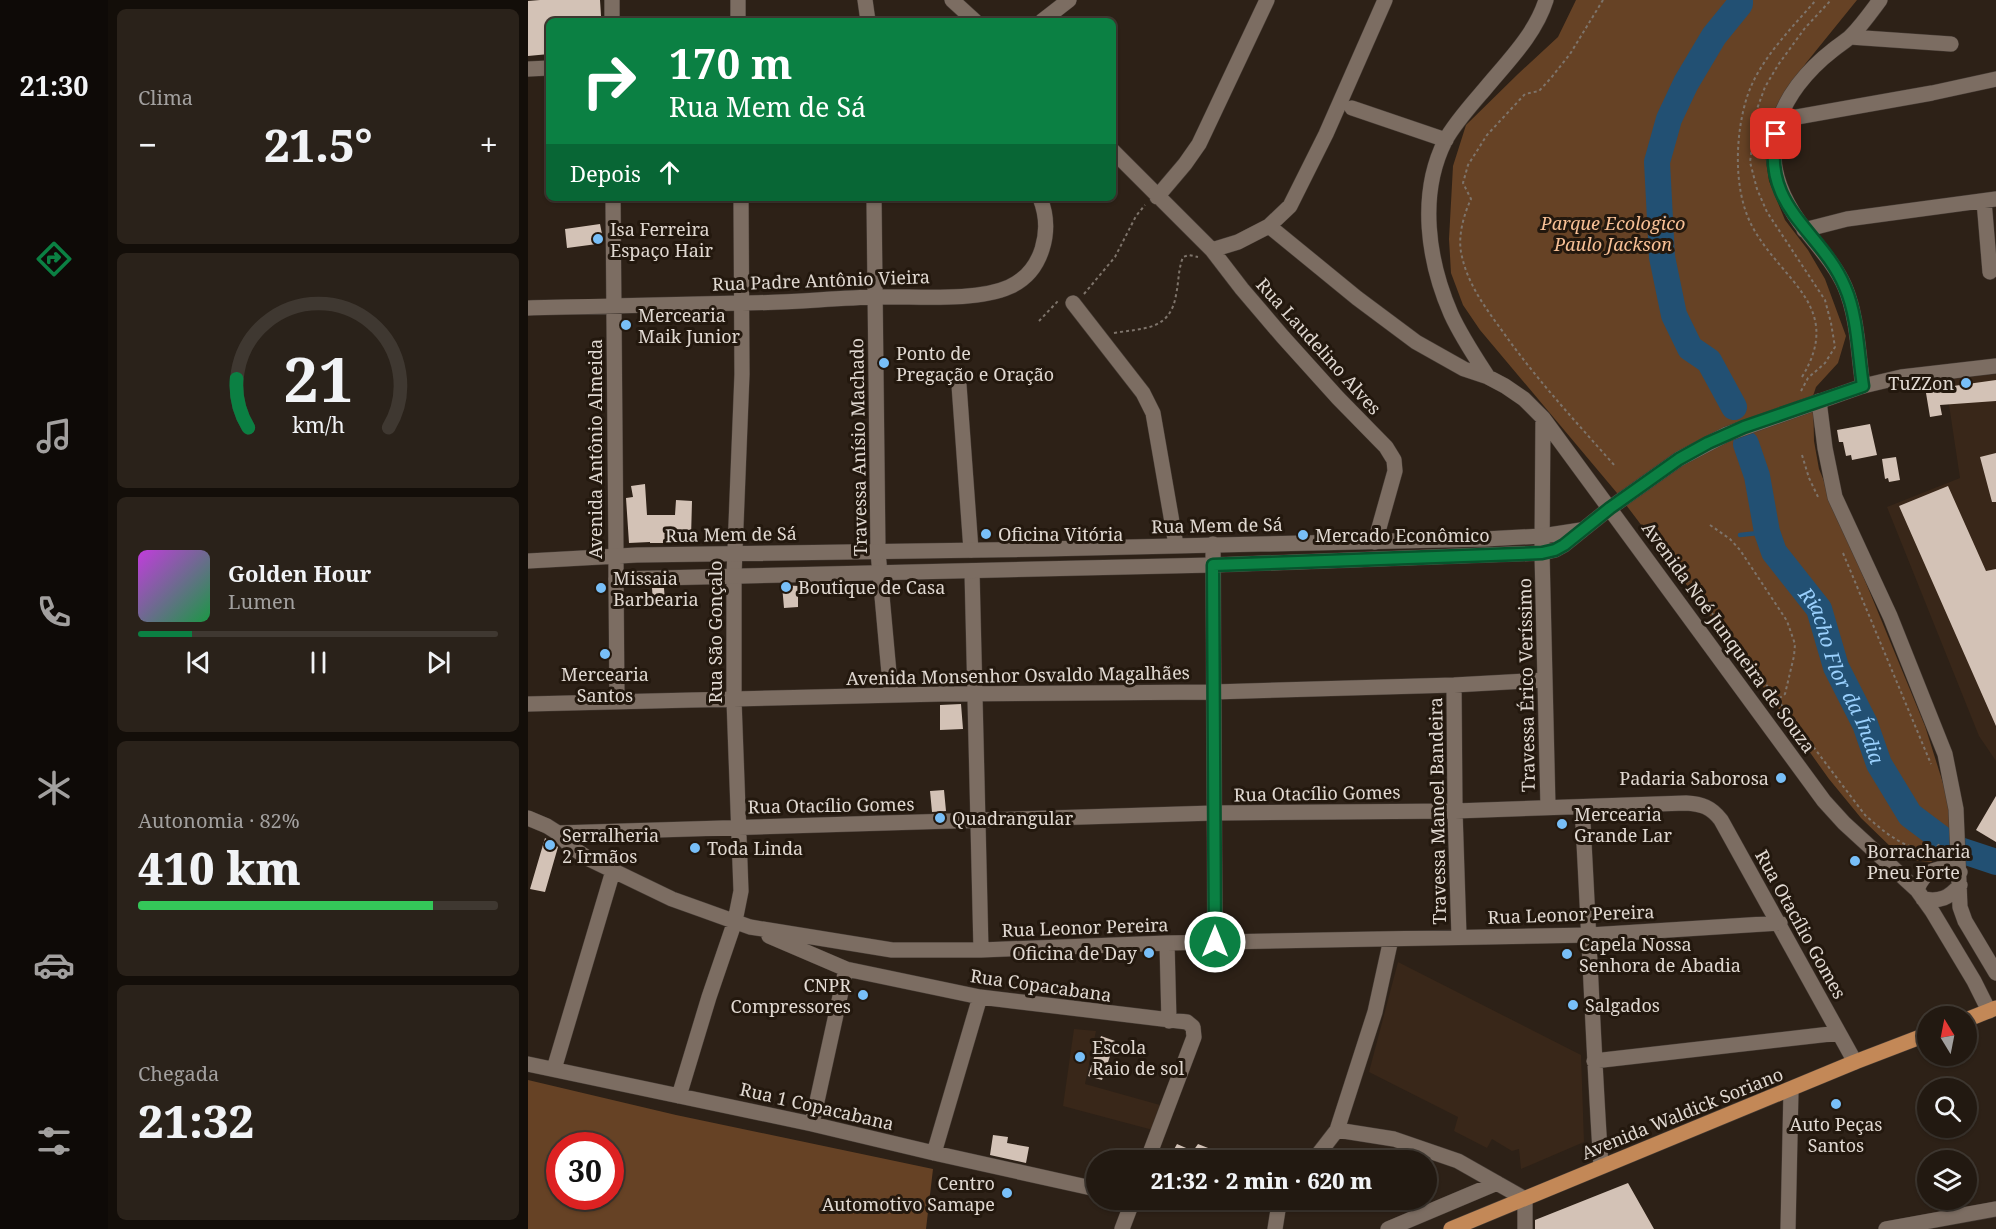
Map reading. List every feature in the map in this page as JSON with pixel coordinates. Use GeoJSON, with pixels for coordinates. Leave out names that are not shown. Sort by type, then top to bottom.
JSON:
{"type":"FeatureCollection","features":[{"type":"Feature","properties":{"kind":"main road"},"geometry":{"type":"LineString","coordinates":[[1977,1015],[1992,1009]]}},
{"type":"Feature","properties":{"kind":"main road","name":"Avenida Waldick Soriano"},"geometry":{"type":"LineString","coordinates":[[1451,1229],[1917,1038]]}},
{"type":"Feature","properties":{"kind":"street"},"geometry":{"type":"LineString","coordinates":[[612,0],[612,18]]}},
{"type":"Feature","properties":{"kind":"street"},"geometry":{"type":"LineString","coordinates":[[738,0],[738,18]]}},
{"type":"Feature","properties":{"kind":"street"},"geometry":{"type":"LineString","coordinates":[[865,0],[868,18]]}},
{"type":"Feature","properties":{"kind":"street"},"geometry":{"type":"LineString","coordinates":[[1046,18],[1069,0]]}},
{"type":"Feature","properties":{"kind":"street"},"geometry":{"type":"LineString","coordinates":[[1158,197],[1199,144],[1267,0]]}},
{"type":"Feature","properties":{"kind":"street"},"geometry":{"type":"LineString","coordinates":[[1215,254],[1269,226],[1290,206],[1326,134],[1385,0]]}},
{"type":"Feature","properties":{"kind":"street","name":"Avenida Noé Junqueira de Souza"},"geometry":{"type":"LineString","coordinates":[[1546,0],[1543,12],[1528,36],[1446,140],[1434,170],[1429,201],[1430,242],[1438,278],[1451,314],[1488,377],[1524,399],[1543,418],[1824,801],[1920,895],[1992,1009]]}},
{"type":"Feature","properties":{"kind":"street"},"geometry":{"type":"LineString","coordinates":[[1863,386],[1853,317],[1845,288],[1833,265],[1804,230],[1788,206],[1775,176],[1773,161],[1780,120],[1790,98],[1808,73],[1850,37],[1880,0]]}},
{"type":"Feature","properties":{"kind":"street"},"geometry":{"type":"LineString","coordinates":[[952,1],[972,18]]}},
{"type":"Feature","properties":{"kind":"street"},"geometry":{"type":"LineString","coordinates":[[1850,37],[1951,44]]}},
{"type":"Feature","properties":{"kind":"street"},"geometry":{"type":"LineString","coordinates":[[528,69],[546,68]]}},
{"type":"Feature","properties":{"kind":"street"},"geometry":{"type":"LineString","coordinates":[[1780,120],[1932,93],[1996,79]]}},
{"type":"Feature","properties":{"kind":"street"},"geometry":{"type":"LineString","coordinates":[[1352,108],[1446,140]]}},
{"type":"Feature","properties":{"kind":"street","name":"Rua Laudelino Alves"},"geometry":{"type":"LineString","coordinates":[[1116,154],[1215,254],[1263,313],[1338,398],[1386,447],[1394,460],[1395,471],[1372,542]]}},
{"type":"Feature","properties":{"kind":"street"},"geometry":{"type":"LineString","coordinates":[[1804,230],[1847,219],[1990,200],[1990,272]]}},
{"type":"Feature","properties":{"kind":"street","name":"Avenida Antônio Almeida"},"geometry":{"type":"LineString","coordinates":[[613,201],[617,701]]}},
{"type":"Feature","properties":{"kind":"street","name":"Rua São Gonçalo"},"geometry":{"type":"LineString","coordinates":[[679,1096],[735,921],[741,891],[734,700],[734,553],[742,374],[741,201]]}},
{"type":"Feature","properties":{"kind":"street","name":"Travessa Anísio Machado"},"geometry":{"type":"LineString","coordinates":[[874,201],[878,552],[891,695]]}},
{"type":"Feature","properties":{"kind":"street","name":"Rua Padre Antônio Vieira"},"geometry":{"type":"LineString","coordinates":[[528,309],[976,294],[1008,287],[1021,280],[1042,251],[1047,236],[1046,219],[1041,201]]}},
{"type":"Feature","properties":{"kind":"street"},"geometry":{"type":"LineString","coordinates":[[1269,226],[1357,298],[1416,342],[1464,369],[1488,377]]}},
{"type":"Feature","properties":{"kind":"street"},"geometry":{"type":"LineString","coordinates":[[1073,303],[1143,393],[1153,413],[1176,545]]}},
{"type":"Feature","properties":{"kind":"street"},"geometry":{"type":"LineString","coordinates":[[616,579],[1213,565],[1542,553],[1564,545],[1610,508],[1692,451],[1727,434],[1863,386],[1901,377],[1996,366]]}},
{"type":"Feature","properties":{"kind":"street"},"geometry":{"type":"LineString","coordinates":[[959,385],[971,550]]}},
{"type":"Feature","properties":{"kind":"street"},"geometry":{"type":"LineString","coordinates":[[1819,401],[1825,448],[1835,497],[1890,616],[1945,754],[1956,809],[1960,907],[1965,921],[1996,973]]}},
{"type":"Feature","properties":{"kind":"street","name":"Travessa Érico Veríssimo"},"geometry":{"type":"LineString","coordinates":[[1543,418],[1542,553],[1548,807]]}},
{"type":"Feature","properties":{"kind":"street","name":"Rua Mem de Sá"},"geometry":{"type":"LineString","coordinates":[[528,561],[734,553],[1372,542],[1542,536],[1581,530]]}},
{"type":"Feature","properties":{"kind":"street"},"geometry":{"type":"LineString","coordinates":[[1366,560],[1372,542]]}},
{"type":"Feature","properties":{"kind":"street"},"geometry":{"type":"LineString","coordinates":[[1213,544],[1215,942]]}},
{"type":"Feature","properties":{"kind":"street"},"geometry":{"type":"LineString","coordinates":[[972,571],[973,693],[981,950]]}},
{"type":"Feature","properties":{"kind":"street","name":"Avenida Monsenhor Osvaldo Magalhães"},"geometry":{"type":"LineString","coordinates":[[528,704],[973,693],[1213,692],[1454,686],[1545,680]]}},
{"type":"Feature","properties":{"kind":"street","name":"Travessa Manoel Bandeira"},"geometry":{"type":"LineString","coordinates":[[1454,686],[1458,936]]}},
{"type":"Feature","properties":{"kind":"street","name":"Rua Otacílio Gomes"},"geometry":{"type":"LineString","coordinates":[[558,833],[978,822],[1214,813],[1455,811],[1686,803],[1708,807],[1720,820],[1780,923],[1855,1062]]}},
{"type":"Feature","properties":{"kind":"street"},"geometry":{"type":"LineString","coordinates":[[1582,807],[1601,1166]]}},
{"type":"Feature","properties":{"kind":"street","name":"Rua Leonor Pereira"},"geometry":{"type":"LineString","coordinates":[[528,818],[547,826],[580,854],[613,871],[672,898],[750,927],[892,950],[981,950],[1167,943],[1590,935],[1780,923]]}},
{"type":"Feature","properties":{"kind":"street"},"geometry":{"type":"LineString","coordinates":[[1947,868],[1960,878],[1952,894],[1939,901],[1920,895],[1923,877],[1932,871],[1947,868]]}},
{"type":"Feature","properties":{"kind":"street"},"geometry":{"type":"LineString","coordinates":[[554,1069],[613,871]]}},
{"type":"Feature","properties":{"kind":"street","name":"Rua Copacabana"},"geometry":{"type":"LineString","coordinates":[[750,927],[846,969],[980,997],[1187,1022],[1193,1027],[1194,1037],[1152,1150]]}},
{"type":"Feature","properties":{"kind":"street"},"geometry":{"type":"LineString","coordinates":[[1322,1150],[1337,1130],[1375,1012],[1391,939]]}},
{"type":"Feature","properties":{"kind":"street"},"geometry":{"type":"LineString","coordinates":[[1167,943],[1168,1021]]}},
{"type":"Feature","properties":{"kind":"street"},"geometry":{"type":"LineString","coordinates":[[812,1124],[846,969]]}},
{"type":"Feature","properties":{"kind":"street"},"geometry":{"type":"LineString","coordinates":[[934,1153],[980,997]]}},
{"type":"Feature","properties":{"kind":"street"},"geometry":{"type":"LineString","coordinates":[[1594,1061],[1839,1033]]}},
{"type":"Feature","properties":{"kind":"street","name":"Rua 1 Copacabana"},"geometry":{"type":"LineString","coordinates":[[528,1064],[812,1124],[1086,1187]]}},
{"type":"Feature","properties":{"kind":"street"},"geometry":{"type":"LineString","coordinates":[[1788,1229],[1791,1090]]}},
{"type":"Feature","properties":{"kind":"street"},"geometry":{"type":"LineString","coordinates":[[1337,1130],[1394,1139],[1458,1161],[1525,1199],[1525,1229]]}},
{"type":"Feature","properties":{"kind":"street"},"geometry":{"type":"LineString","coordinates":[[1388,1229],[1497,1183]]}},
{"type":"Feature","properties":{"kind":"street"},"geometry":{"type":"LineString","coordinates":[[1886,1229],[1996,1209]]}},
{"type":"Feature","properties":{"kind":"street"},"geometry":{"type":"LineString","coordinates":[[1122,1229],[1129,1210]]}},
{"type":"Feature","properties":{"kind":"street"},"geometry":{"type":"LineString","coordinates":[[1275,1229],[1278,1210]]}},
{"type":"Feature","properties":{"kind":"path"},"geometry":{"type":"LineString","coordinates":[[1603,0],[1551,78],[1539,91],[1525,94],[1477,149],[1468,165],[1463,183],[1470,199],[1464,214],[1460,250],[1475,294],[1550,394],[1615,466]]}},
{"type":"Feature","properties":{"kind":"path"},"geometry":{"type":"LineString","coordinates":[[1039,321],[1059,300],[1073,303],[1089,289],[1115,256],[1136,216],[1147,203],[1158,197]]}},
{"type":"Feature","properties":{"kind":"path"},"geometry":{"type":"LineString","coordinates":[[1099,337],[1118,332],[1148,329],[1165,320],[1173,307],[1179,267],[1184,257],[1189,255],[1205,260],[1215,254]]}},
{"type":"Feature","properties":{"kind":"path"},"geometry":{"type":"LineString","coordinates":[[1802,455],[1809,478],[1822,504]]}},
{"type":"Feature","properties":{"kind":"path"},"geometry":{"type":"LineString","coordinates":[[1710,525],[1730,539],[1740,550],[1787,621],[1795,644],[1794,656],[1785,693],[1778,700]]}},
{"type":"Feature","properties":{"kind":"path"},"geometry":{"type":"LineString","coordinates":[[1666,543],[1687,579],[1843,789],[1865,815],[1892,837],[1916,847],[1934,848],[1943,843]]}},
{"type":"Feature","properties":{"kind":"path"},"geometry":{"type":"LineString","coordinates":[[1842,551],[1932,768]]}},
{"type":"Feature","properties":{"kind":"shaded area"},"geometry":{"type":"Polygon","coordinates":[[[1996,374],[1996,761],[1979,736],[1887,507],[1960,478],[1945,378],[1996,374]]]}},
{"type":"Feature","properties":{"kind":"shaded area"},"geometry":{"type":"Polygon","coordinates":[[[1398,962],[1581,1055],[1584,1142],[1521,1169],[1519,1149],[1512,1151],[1492,1139],[1487,1148],[1454,1131],[1458,1117],[1369,1072],[1398,962]]]}},
{"type":"Feature","properties":{"kind":"shaded area","name":"Escola Raio de sol"},"geometry":{"type":"Polygon","coordinates":[[[1074,1029],[1096,1031],[1085,1084],[1160,1105],[1153,1130],[1063,1106],[1074,1029]]]}},
{"type":"Feature","properties":{"kind":"green space","name":"Parque Ecologico Paulo Jackson"},"geometry":{"type":"Polygon","coordinates":[[[1576,0],[1857,0],[1806,63],[1775,109],[1765,154],[1769,181],[1785,220],[1808,250],[1825,279],[1846,336],[1838,363],[1816,387],[1813,396],[1814,441],[1819,469],[1925,726],[1948,799],[1951,842],[1946,851],[1931,862],[1909,860],[1895,851],[1861,818],[1829,779],[1751,670],[1617,493],[1480,330],[1463,305],[1451,273],[1449,239],[1453,166],[1466,125],[1558,37],[1576,0]]]}},
{"type":"Feature","properties":{"kind":"green space"},"geometry":{"type":"Polygon","coordinates":[[[528,1080],[676,1115],[933,1169],[926,1229],[528,1229],[528,1080]]]}},
{"type":"Feature","properties":{"kind":"building"},"geometry":{"type":"Polygon","coordinates":[[[600,0],[601,16],[599,18],[546,18],[546,54],[528,56],[528,1],[600,0]]]}},
{"type":"Feature","properties":{"kind":"building"},"geometry":{"type":"Polygon","coordinates":[[[600,224],[602,234],[598,237],[597,244],[567,248],[565,229],[600,224]]]}},
{"type":"Feature","properties":{"kind":"building"},"geometry":{"type":"Polygon","coordinates":[[[1996,380],[1996,401],[1940,405],[1942,415],[1930,417],[1925,387],[1938,385],[1939,388],[1996,380]]]}},
{"type":"Feature","properties":{"kind":"building"},"geometry":{"type":"Polygon","coordinates":[[[1870,424],[1877,455],[1852,460],[1851,455],[1846,456],[1843,442],[1839,442],[1837,430],[1870,424]]]}},
{"type":"Feature","properties":{"kind":"building"},"geometry":{"type":"Polygon","coordinates":[[[1996,453],[1996,502],[1992,502],[1980,457],[1996,453]]]}},
{"type":"Feature","properties":{"kind":"building"},"geometry":{"type":"Polygon","coordinates":[[[1896,457],[1900,480],[1889,482],[1888,478],[1885,479],[1882,459],[1896,457]]]}},
{"type":"Feature","properties":{"kind":"building"},"geometry":{"type":"Polygon","coordinates":[[[645,484],[647,515],[675,515],[676,500],[692,501],[691,538],[668,536],[668,543],[629,543],[626,498],[633,497],[631,486],[645,484]]]}},
{"type":"Feature","properties":{"kind":"building"},"geometry":{"type":"Polygon","coordinates":[[[1948,486],[1986,571],[1996,569],[1996,726],[1899,506],[1948,486]]]}},
{"type":"Feature","properties":{"kind":"building"},"geometry":{"type":"Polygon","coordinates":[[[782,585],[798,586],[798,607],[784,608],[782,585]]]}},
{"type":"Feature","properties":{"kind":"building"},"geometry":{"type":"Polygon","coordinates":[[[652,588],[664,588],[665,602],[653,603],[652,588]]]}},
{"type":"Feature","properties":{"kind":"building"},"geometry":{"type":"Polygon","coordinates":[[[961,704],[963,729],[940,730],[940,705],[961,704]]]}},
{"type":"Feature","properties":{"kind":"building"},"geometry":{"type":"Polygon","coordinates":[[[944,790],[946,811],[932,812],[930,791],[944,790]]]}},
{"type":"Feature","properties":{"kind":"building"},"geometry":{"type":"Polygon","coordinates":[[[1996,796],[1996,842],[1976,830],[1996,796]]]}},
{"type":"Feature","properties":{"kind":"building"},"geometry":{"type":"Polygon","coordinates":[[[545,838],[558,847],[545,892],[530,889],[545,838]]]}},
{"type":"Feature","properties":{"kind":"building"},"geometry":{"type":"Polygon","coordinates":[[[1101,1036],[1115,1041],[1102,1080],[1088,1076],[1101,1036]]]}},
{"type":"Feature","properties":{"kind":"building"},"geometry":{"type":"Polygon","coordinates":[[[993,1135],[1008,1137],[1007,1143],[1029,1147],[1026,1163],[990,1155],[993,1135]]]}},
{"type":"Feature","properties":{"kind":"building"},"geometry":{"type":"Polygon","coordinates":[[[1177,1144],[1191,1150],[1174,1150],[1177,1144]]]}},
{"type":"Feature","properties":{"kind":"building"},"geometry":{"type":"Polygon","coordinates":[[[1198,1144],[1213,1150],[1194,1150],[1198,1144]]]}},
{"type":"Feature","properties":{"kind":"building"},"geometry":{"type":"Polygon","coordinates":[[[1628,1183],[1654,1229],[1535,1229],[1535,1220],[1628,1183]]]}},
{"type":"Feature","properties":{"kind":"waterway","name":"Riacho Flor da Índia"},"geometry":{"type":"LineString","coordinates":[[1734,407],[1709,361],[1690,348],[1674,315],[1662,257],[1657,162],[1669,119],[1686,83],[1714,36],[1740,4],[1740,0]]}},
{"type":"Feature","properties":{"kind":"waterway","name":"Riacho Flor da Índia"},"geometry":{"type":"LineString","coordinates":[[1746,444],[1757,476],[1767,532],[1774,552],[1819,609],[1836,667],[1865,724],[1879,764],[1910,815],[1954,848],[1996,862]]}},
{"type":"Feature","properties":{"kind":"waterway"},"geometry":{"type":"LineString","coordinates":[[1740,535],[1767,532]]}},
{"type":"Feature","properties":{"kind":"place","name":"Isa Ferreira Espaço Hair"},"geometry":{"type":"Point","coordinates":[598,239]}},
{"type":"Feature","properties":{"kind":"place","name":"Mercearia Maik Junior"},"geometry":{"type":"Point","coordinates":[626,325]}},
{"type":"Feature","properties":{"kind":"place","name":"Ponto de Pregação e Oração"},"geometry":{"type":"Point","coordinates":[884,363]}},
{"type":"Feature","properties":{"kind":"place","name":"TuZZon"},"geometry":{"type":"Point","coordinates":[1966,383]}},
{"type":"Feature","properties":{"kind":"place","name":"Oficina Vitória"},"geometry":{"type":"Point","coordinates":[986,534]}},
{"type":"Feature","properties":{"kind":"place","name":"Mercado Econômico"},"geometry":{"type":"Point","coordinates":[1303,535]}},
{"type":"Feature","properties":{"kind":"place","name":"Boutique de Casa"},"geometry":{"type":"Point","coordinates":[786,587]}},
{"type":"Feature","properties":{"kind":"place","name":"Missaia Barbearia"},"geometry":{"type":"Point","coordinates":[601,588]}},
{"type":"Feature","properties":{"kind":"place","name":"Mercearia Santos"},"geometry":{"type":"Point","coordinates":[605,654]}},
{"type":"Feature","properties":{"kind":"place","name":"Padaria Saborosa"},"geometry":{"type":"Point","coordinates":[1781,778]}},
{"type":"Feature","properties":{"kind":"place","name":"Quadrangular"},"geometry":{"type":"Point","coordinates":[940,818]}},
{"type":"Feature","properties":{"kind":"place","name":"Mercearia Grande Lar"},"geometry":{"type":"Point","coordinates":[1562,824]}},
{"type":"Feature","properties":{"kind":"place","name":"Serralheria 2 Irmãos"},"geometry":{"type":"Point","coordinates":[550,845]}},
{"type":"Feature","properties":{"kind":"place","name":"Toda Linda"},"geometry":{"type":"Point","coordinates":[695,848]}},
{"type":"Feature","properties":{"kind":"place","name":"Borracharia Pneu Forte"},"geometry":{"type":"Point","coordinates":[1855,861]}},
{"type":"Feature","properties":{"kind":"place","name":"Oficina de Day"},"geometry":{"type":"Point","coordinates":[1149,953]}},
{"type":"Feature","properties":{"kind":"place","name":"Capela Nossa Senhora de Abadia"},"geometry":{"type":"Point","coordinates":[1567,954]}},
{"type":"Feature","properties":{"kind":"place","name":"CNPR Compressores"},"geometry":{"type":"Point","coordinates":[863,995]}},
{"type":"Feature","properties":{"kind":"place","name":"Salgados"},"geometry":{"type":"Point","coordinates":[1573,1005]}},
{"type":"Feature","properties":{"kind":"place","name":"Escola Raio de sol"},"geometry":{"type":"Point","coordinates":[1080,1057]}},
{"type":"Feature","properties":{"kind":"place","name":"Auto Peças Santos"},"geometry":{"type":"Point","coordinates":[1836,1104]}},
{"type":"Feature","properties":{"kind":"place","name":"Centro Automotivo Samape"},"geometry":{"type":"Point","coordinates":[1007,1193]}},
{"type":"Feature","properties":{"kind":"route"},"geometry":{"type":"LineString","coordinates":[[1215,942],[1213,565],[1383,560],[1542,553],[1555,550],[1610,508],[1692,451],[1744,427],[1863,386],[1853,317],[1845,288],[1833,265],[1804,230],[1780,190],[1773,161],[1776,134]]}}]}
